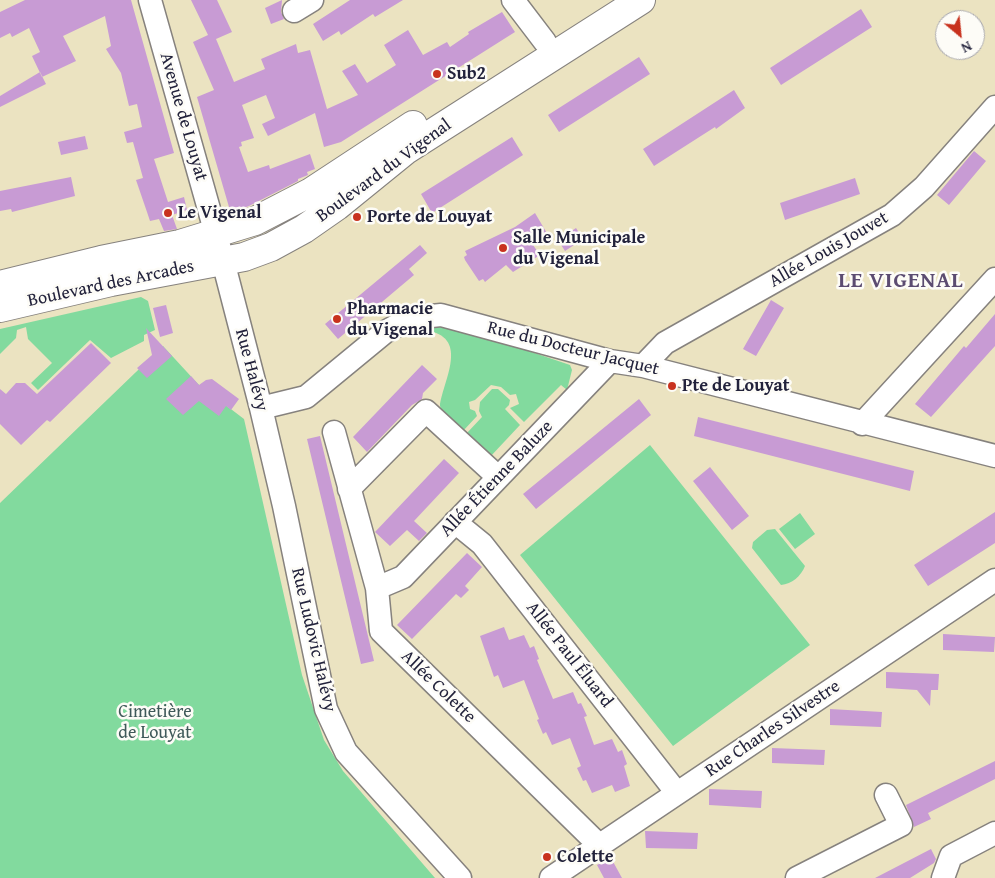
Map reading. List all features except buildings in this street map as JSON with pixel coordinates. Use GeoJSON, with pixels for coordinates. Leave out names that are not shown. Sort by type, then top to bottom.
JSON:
{"type":"FeatureCollection","features":[{"type":"Feature","properties":{"kind":"main road","name":"Boulevard du Vigenal"},"geometry":{"type":"LineString","coordinates":[[216,234],[264,217],[311,192],[611,0]]}},
{"type":"Feature","properties":{"kind":"main road","name":"Boulevard du Vigenal"},"geometry":{"type":"LineString","coordinates":[[222,260],[244,257],[271,247],[304,229],[337,206],[406,150],[640,0]]}},
{"type":"Feature","properties":{"kind":"main road","name":"Boulevard des Arcades"},"geometry":{"type":"LineString","coordinates":[[0,285],[216,234]]}},
{"type":"Feature","properties":{"kind":"main road","name":"Boulevard des Arcades"},"geometry":{"type":"LineString","coordinates":[[0,308],[111,282],[222,260]]}},
{"type":"Feature","properties":{"kind":"street","name":"Avenue de Louyat"},"geometry":{"type":"LineString","coordinates":[[150,0],[216,234]]}},
{"type":"Feature","properties":{"kind":"street"},"geometry":{"type":"LineString","coordinates":[[513,0],[546,42]]}},
{"type":"Feature","properties":{"kind":"street","name":"Allée Louis Jouvet"},"geometry":{"type":"LineString","coordinates":[[643,366],[665,343],[892,215],[924,187],[995,106]]}},
{"type":"Feature","properties":{"kind":"street","name":"Rue Halévy"},"geometry":{"type":"LineString","coordinates":[[216,234],[284,506]]}},
{"type":"Feature","properties":{"kind":"street"},"geometry":{"type":"LineString","coordinates":[[862,424],[995,279]]}},
{"type":"Feature","properties":{"kind":"street","name":"Rue du Docteur Jacquet"},"geometry":{"type":"LineString","coordinates":[[261,408],[306,396],[385,332],[411,318],[441,315],[610,361],[643,366],[862,424],[995,456]]}},
{"type":"Feature","properties":{"kind":"street","name":"Allée Étienne Baluze"},"geometry":{"type":"LineString","coordinates":[[377,588],[403,577],[610,361]]}},
{"type":"Feature","properties":{"kind":"street"},"geometry":{"type":"LineString","coordinates":[[349,489],[426,411],[498,478]]}},
{"type":"Feature","properties":{"kind":"street","name":"Allée Colette"},"geometry":{"type":"LineString","coordinates":[[334,432],[377,588],[381,631],[600,846]]}},
{"type":"Feature","properties":{"kind":"street","name":"Rue Ludovic Halévy"},"geometry":{"type":"LineString","coordinates":[[284,506],[326,709],[346,752],[460,878]]}},
{"type":"Feature","properties":{"kind":"street","name":"Allée Paul Éluard"},"geometry":{"type":"LineString","coordinates":[[455,522],[482,544],[677,794]]}},
{"type":"Feature","properties":{"kind":"street","name":"Rue Charles Silvestre"},"geometry":{"type":"LineString","coordinates":[[552,878],[995,580]]}},
{"type":"Feature","properties":{"kind":"street"},"geometry":{"type":"LineString","coordinates":[[797,878],[901,825],[886,795]]}},
{"type":"Feature","properties":{"kind":"street"},"geometry":{"type":"LineString","coordinates":[[943,878],[951,856],[995,833]]}},
{"type":"Feature","properties":{"kind":"green space"},"geometry":{"type":"Polygon","coordinates":[[[141,297],[148,301],[155,330],[144,335],[144,341],[111,358],[90,340],[38,390],[31,383],[52,363],[28,339],[26,327],[17,330],[16,338],[0,354],[0,329],[141,297]]]}},
{"type":"Feature","properties":{"kind":"green space"},"geometry":{"type":"Polygon","coordinates":[[[434,324],[502,342],[570,365],[572,370],[567,390],[561,385],[524,422],[510,408],[519,404],[516,394],[510,395],[501,387],[491,385],[475,400],[469,402],[470,409],[475,411],[477,416],[463,431],[442,411],[440,406],[448,376],[451,354],[449,345],[443,337],[433,332],[434,324]]]}},
{"type":"Feature","properties":{"kind":"green space","name":"Cimetière de Louyat"},"geometry":{"type":"Polygon","coordinates":[[[163,346],[198,384],[244,419],[302,675],[324,740],[343,771],[435,878],[0,878],[0,503],[163,346]]]}},
{"type":"Feature","properties":{"kind":"green space"},"geometry":{"type":"Polygon","coordinates":[[[492,389],[498,389],[510,400],[509,405],[505,409],[520,425],[490,457],[466,434],[482,417],[479,411],[480,402],[492,389]]]}},
{"type":"Feature","properties":{"kind":"green space"},"geometry":{"type":"Polygon","coordinates":[[[650,445],[810,645],[673,746],[520,555],[650,445]]]}},
{"type":"Feature","properties":{"kind":"green space"},"geometry":{"type":"Polygon","coordinates":[[[800,513],[815,534],[795,549],[779,529],[800,513]]]}},
{"type":"Feature","properties":{"kind":"green space"},"geometry":{"type":"Polygon","coordinates":[[[775,529],[805,566],[796,579],[781,585],[752,548],[753,542],[767,530],[775,529]]]}},
{"type":"Feature","properties":{"kind":"place","name":"Sub2"},"geometry":{"type":"Point","coordinates":[437,74]}},
{"type":"Feature","properties":{"kind":"place","name":"Le Vigenal"},"geometry":{"type":"Point","coordinates":[168,213]}},
{"type":"Feature","properties":{"kind":"place","name":"Porte de Louyat"},"geometry":{"type":"Point","coordinates":[357,217]}},
{"type":"Feature","properties":{"kind":"place","name":"Salle Municipale du Vigenal"},"geometry":{"type":"Point","coordinates":[503,248]}},
{"type":"Feature","properties":{"kind":"place","name":"Pharmacie du Vigenal"},"geometry":{"type":"Point","coordinates":[337,319]}},
{"type":"Feature","properties":{"kind":"place","name":"Pte de Louyat"},"geometry":{"type":"Point","coordinates":[672,386]}},
{"type":"Feature","properties":{"kind":"place","name":"Colette"},"geometry":{"type":"Point","coordinates":[547,857]}},
{"type":"Feature","properties":{"kind":"district","name":"LE VIGENAL"},"geometry":{"type":"Point","coordinates":[901,281]}}]}
